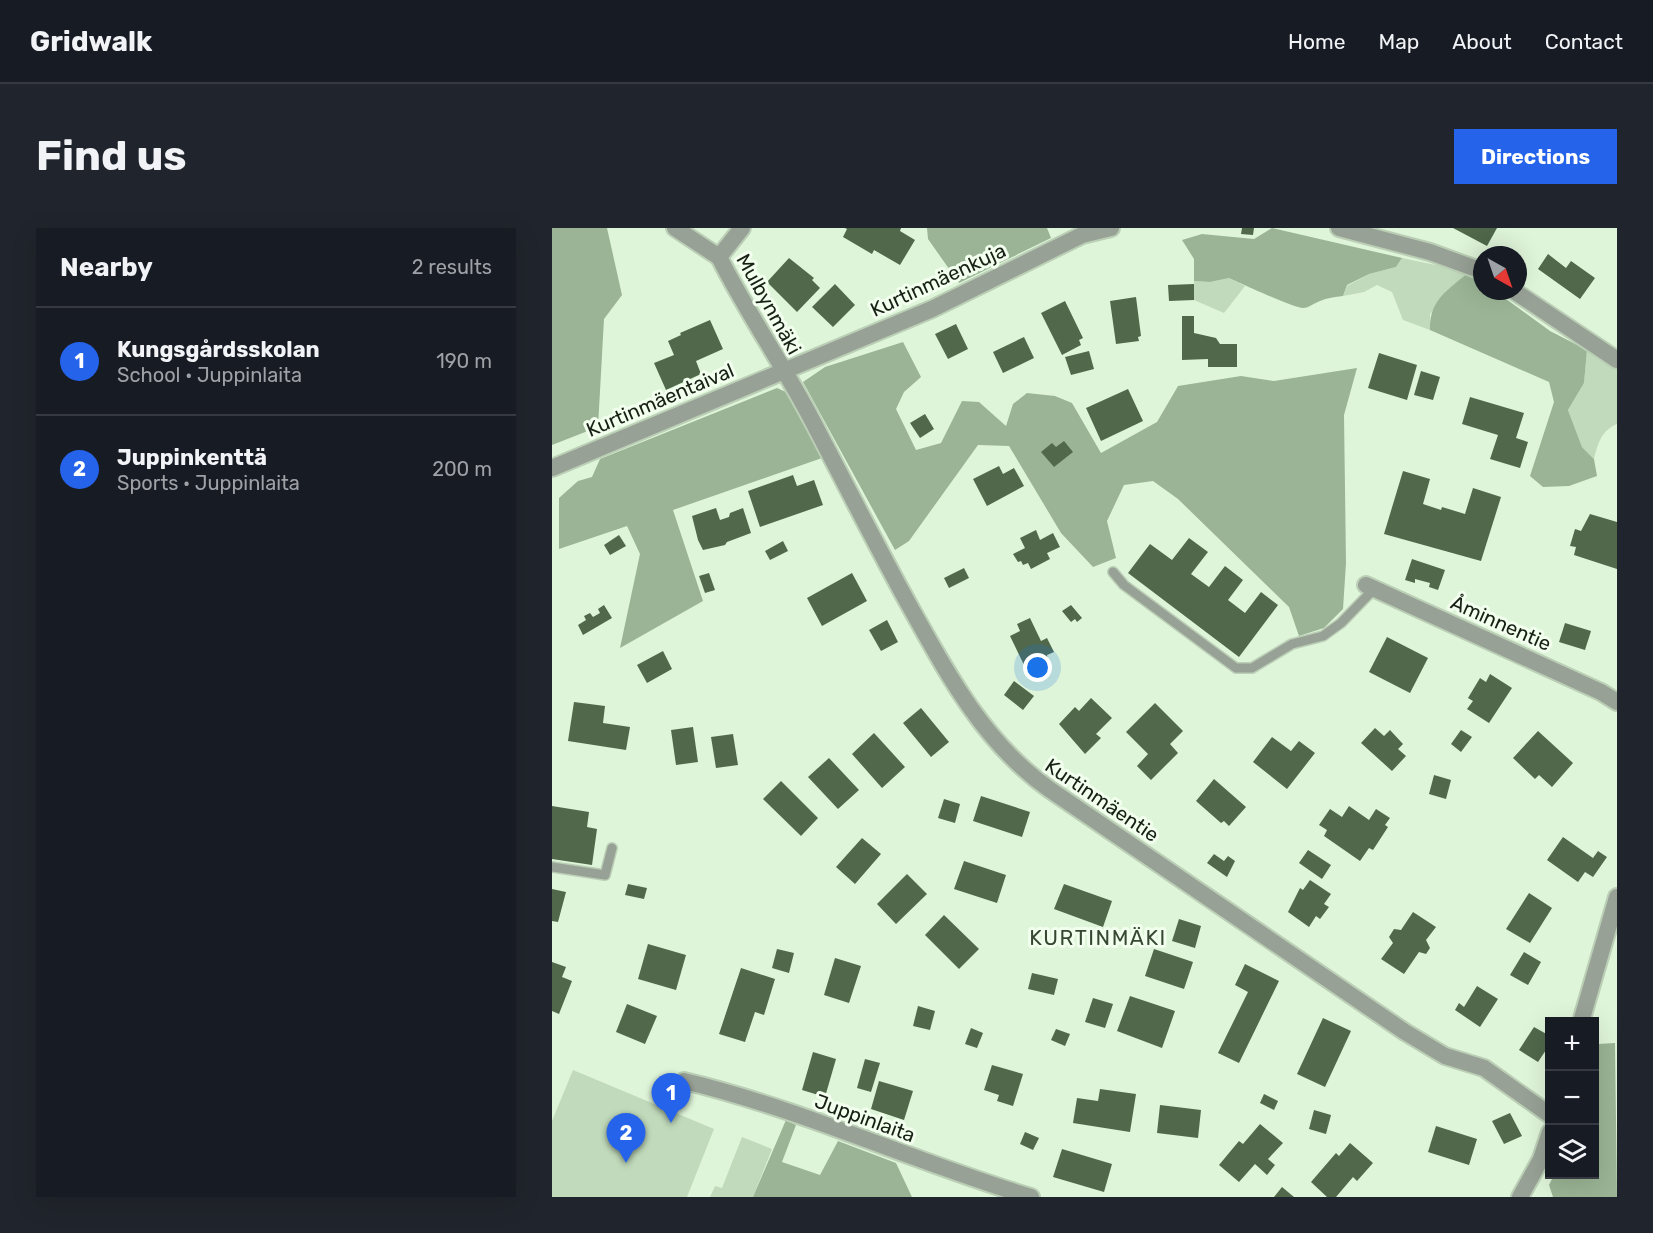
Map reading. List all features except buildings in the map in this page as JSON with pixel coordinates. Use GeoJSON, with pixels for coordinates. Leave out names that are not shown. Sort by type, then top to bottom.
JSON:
{"type":"FeatureCollection","features":[{"type":"Feature","properties":{"kind":"street"},"geometry":{"type":"LineString","coordinates":[[675,228],[719,256]]}},
{"type":"Feature","properties":{"kind":"street","name":"Mulbynmäki"},"geometry":{"type":"LineString","coordinates":[[742,228],[719,256],[783,372]]}},
{"type":"Feature","properties":{"kind":"street","name":"Kurtinmäenkuja"},"geometry":{"type":"LineString","coordinates":[[783,372],[932,309],[1082,235],[1111,228]]}},
{"type":"Feature","properties":{"kind":"street"},"geometry":{"type":"LineString","coordinates":[[1339,228],[1362,232],[1473,268]]}},
{"type":"Feature","properties":{"kind":"street"},"geometry":{"type":"LineString","coordinates":[[1527,300],[1617,360]]}},
{"type":"Feature","properties":{"kind":"street","name":"Kurtinmäentaival"},"geometry":{"type":"LineString","coordinates":[[552,468],[783,372]]}},
{"type":"Feature","properties":{"kind":"street","name":"Kurtinmäentie"},"geometry":{"type":"LineString","coordinates":[[783,372],[812,420],[860,514],[944,667],[972,710],[1010,759],[1049,789],[1405,1032],[1445,1056],[1484,1068],[1545,1111]]}},
{"type":"Feature","properties":{"kind":"street","name":"Åminnentie"},"geometry":{"type":"LineString","coordinates":[[1370,587],[1601,692],[1617,702]]}},
{"type":"Feature","properties":{"kind":"street"},"geometry":{"type":"LineString","coordinates":[[1582,1017],[1617,897]]}},
{"type":"Feature","properties":{"kind":"street","name":"Juppinlaita"},"geometry":{"type":"LineString","coordinates":[[684,1081],[736,1093],[958,1175],[1031,1197]]}},
{"type":"Feature","properties":{"kind":"street"},"geometry":{"type":"LineString","coordinates":[[1520,1197],[1545,1147]]}},
{"type":"Feature","properties":{"kind":"lane"},"geometry":{"type":"LineString","coordinates":[[1113,572],[1124,585],[1236,668],[1252,668],[1292,644],[1323,636],[1341,623],[1370,587]]}},
{"type":"Feature","properties":{"kind":"lane"},"geometry":{"type":"LineString","coordinates":[[552,867],[605,875],[612,848]]}},
{"type":"Feature","properties":{"kind":"green space"},"geometry":{"type":"Polygon","coordinates":[[[552,228],[607,228],[622,295],[604,319],[598,427],[552,445],[552,228]]]}},
{"type":"Feature","properties":{"kind":"green space"},"geometry":{"type":"Polygon","coordinates":[[[927,228],[1047,228],[1051,238],[959,283],[928,239],[927,228]]]}},
{"type":"Feature","properties":{"kind":"green space"},"geometry":{"type":"Polygon","coordinates":[[[1272,228],[1402,258],[1396,267],[1369,274],[1347,285],[1343,296],[1325,299],[1305,308],[1289,304],[1229,278],[1210,282],[1194,281],[1194,259],[1182,240],[1202,234],[1254,239],[1272,228]]]}},
{"type":"Feature","properties":{"kind":"green space"},"geometry":{"type":"Polygon","coordinates":[[[1402,258],[1469,272],[1430,314],[1430,330],[1403,320],[1392,292],[1377,285],[1364,292],[1343,296],[1347,286],[1369,274],[1396,267],[1402,258]]]}},
{"type":"Feature","properties":{"kind":"green space"},"geometry":{"type":"Polygon","coordinates":[[[1469,272],[1473,275],[1473,300],[1507,300],[1550,331],[1587,350],[1584,383],[1568,410],[1582,447],[1594,459],[1597,476],[1569,486],[1543,487],[1530,476],[1554,402],[1549,382],[1430,330],[1436,303],[1447,290],[1469,272]]]}},
{"type":"Feature","properties":{"kind":"green space"},"geometry":{"type":"Polygon","coordinates":[[[1229,278],[1245,286],[1224,313],[1194,300],[1194,281],[1210,282],[1229,278]]]}},
{"type":"Feature","properties":{"kind":"green space"},"geometry":{"type":"Polygon","coordinates":[[[903,342],[921,377],[904,392],[896,409],[916,450],[941,443],[962,401],[979,402],[1006,426],[1013,404],[1027,393],[1055,396],[1072,403],[1101,453],[1157,422],[1178,386],[1241,376],[1274,381],[1357,368],[1344,415],[1346,563],[1343,609],[1324,628],[1299,636],[1289,607],[1178,499],[1153,481],[1124,485],[1107,521],[1116,558],[1093,567],[1061,533],[1009,446],[978,445],[909,541],[895,550],[803,382],[825,367],[903,342]]]}},
{"type":"Feature","properties":{"kind":"green space"},"geometry":{"type":"Polygon","coordinates":[[[1587,350],[1617,370],[1617,424],[1604,434],[1594,459],[1582,447],[1568,410],[1584,383],[1587,350]]]}},
{"type":"Feature","properties":{"kind":"green space"},"geometry":{"type":"Polygon","coordinates":[[[777,388],[786,392],[822,458],[673,510],[703,601],[620,648],[640,554],[627,526],[559,549],[559,498],[578,481],[592,477],[600,459],[777,388]]]}},
{"type":"Feature","properties":{"kind":"green space"},"geometry":{"type":"Polygon","coordinates":[[[1615,1043],[1617,1197],[1553,1197],[1549,1185],[1552,1179],[1599,1179],[1599,1044],[1615,1043]]]}},
{"type":"Feature","properties":{"kind":"green space"},"geometry":{"type":"Polygon","coordinates":[[[573,1070],[714,1129],[687,1197],[552,1197],[552,1121],[573,1070]]]}},
{"type":"Feature","properties":{"kind":"green space"},"geometry":{"type":"Polygon","coordinates":[[[786,1120],[796,1125],[782,1162],[820,1175],[838,1141],[896,1163],[912,1197],[753,1197],[786,1120]]]}},
{"type":"Feature","properties":{"kind":"green space"},"geometry":{"type":"Polygon","coordinates":[[[742,1137],[772,1149],[753,1197],[710,1197],[715,1186],[722,1188],[742,1137]]]}},
{"type":"Feature","properties":{"kind":"place","name":"Kungsgårdsskolan"},"geometry":{"type":"Point","coordinates":[671,1123]}},
{"type":"Feature","properties":{"kind":"place","name":"Juppinkenttä"},"geometry":{"type":"Point","coordinates":[626,1163]}},
{"type":"Feature","properties":{"kind":"district","name":"KURTINMÄKI"},"geometry":{"type":"Point","coordinates":[1098,937]}}]}
